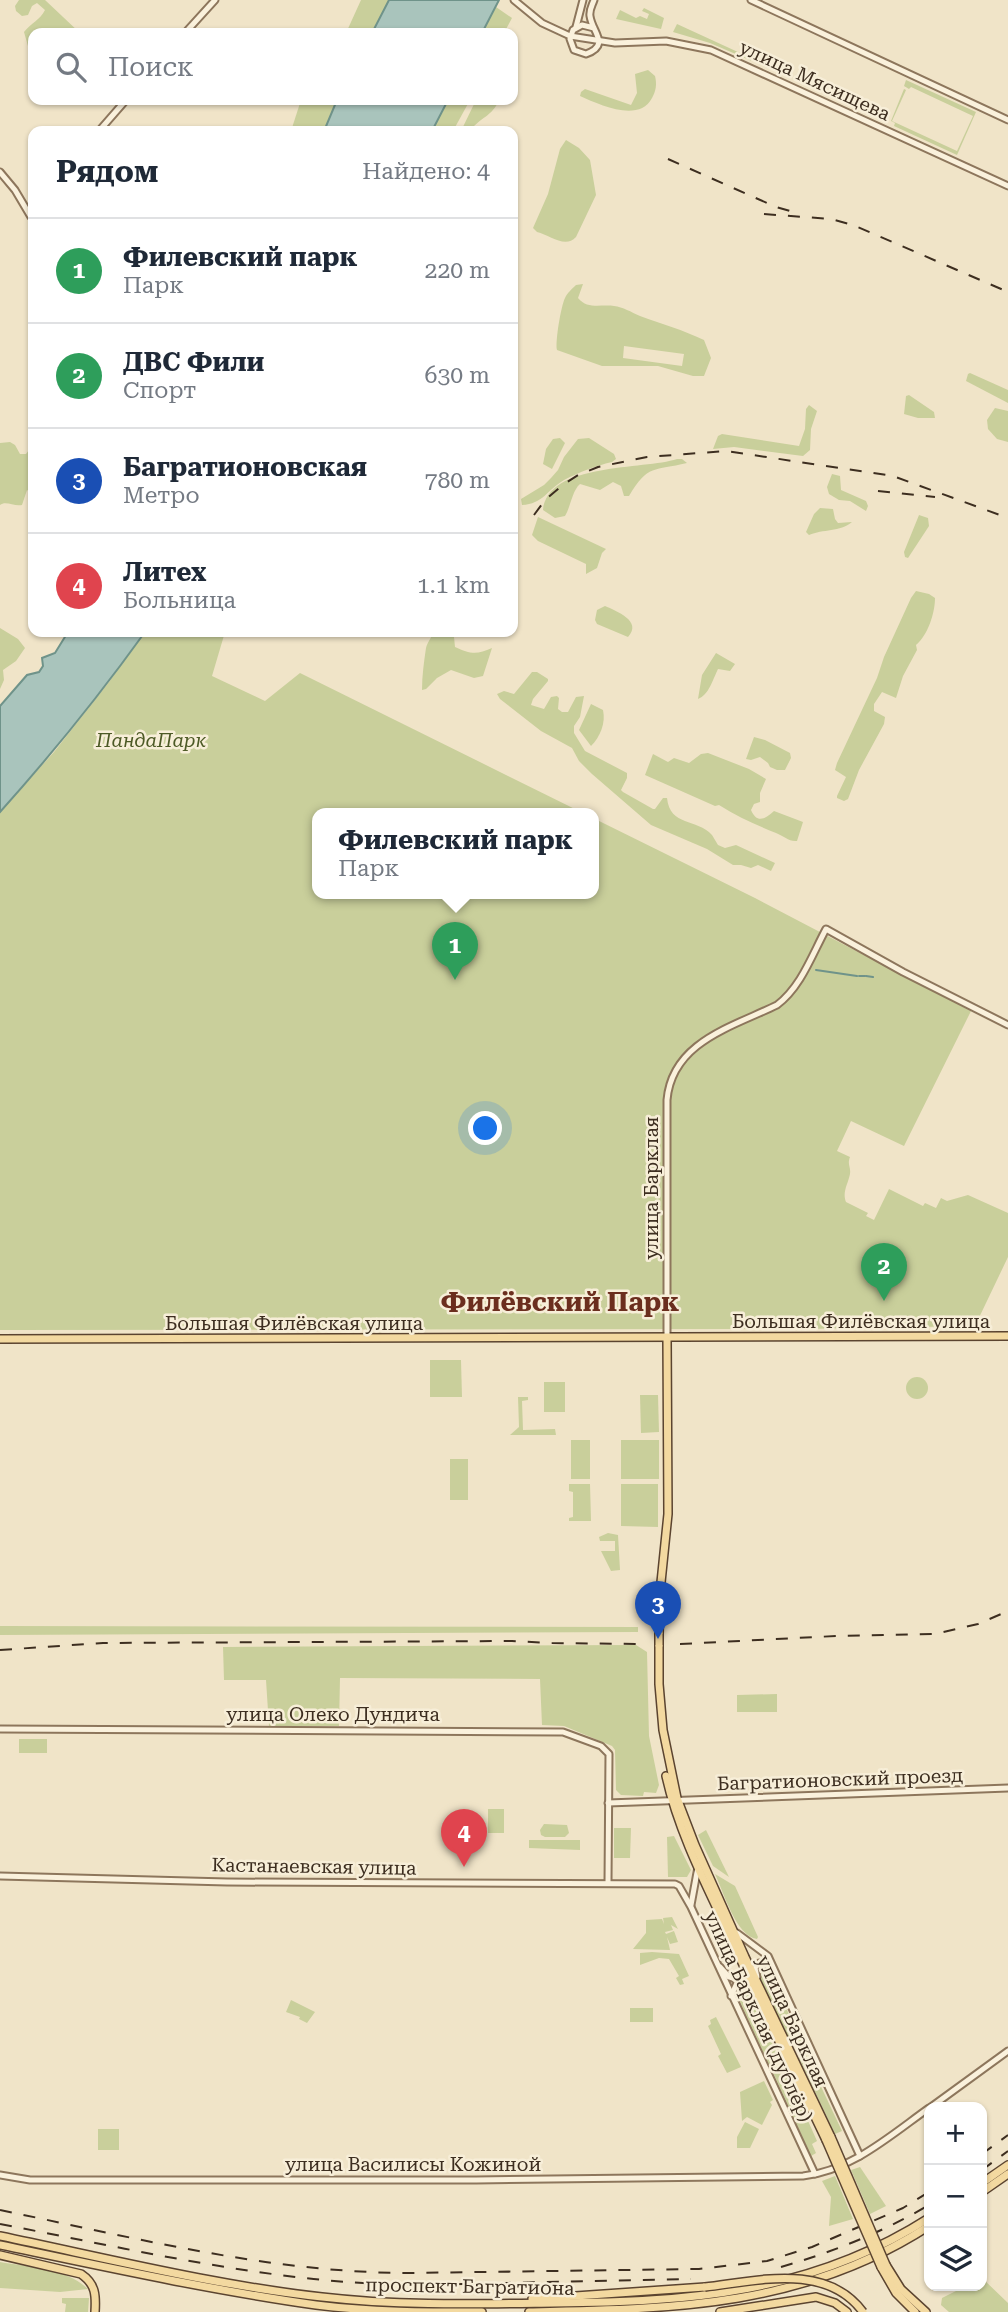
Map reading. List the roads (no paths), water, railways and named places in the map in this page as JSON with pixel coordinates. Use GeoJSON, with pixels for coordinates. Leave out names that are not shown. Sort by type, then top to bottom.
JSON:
{"type":"FeatureCollection","features":[{"type":"Feature","properties":{"kind":"main road","name":"Большая Филёвская улица"},"geometry":{"type":"LineString","coordinates":[[0,1339],[1008,1336]]}},
{"type":"Feature","properties":{"kind":"main road","name":"улица Барклая"},"geometry":{"type":"LineString","coordinates":[[667,1338],[668,1514],[660,1592],[659,1634],[663,1760],[698,1867],[828,2139],[883,2266],[901,2298],[921,2311]]}},
{"type":"Feature","properties":{"kind":"main road","name":"улица Барклая"},"geometry":{"type":"LineString","coordinates":[[676,1802],[756,1989]]}},
{"type":"Feature","properties":{"kind":"main road"},"geometry":{"type":"LineString","coordinates":[[987,2180],[1008,2165]]}},
{"type":"Feature","properties":{"kind":"main road"},"geometry":{"type":"LineString","coordinates":[[987,2189],[1008,2174]]}},
{"type":"Feature","properties":{"kind":"main road","name":"проспект Багратиона"},"geometry":{"type":"LineString","coordinates":[[0,2236],[231,2283],[320,2297],[475,2304],[614,2303],[723,2294],[812,2274],[862,2255],[924,2221]]}},
{"type":"Feature","properties":{"kind":"main road","name":"проспект Багратиона"},"geometry":{"type":"LineString","coordinates":[[529,2312],[613,2310],[724,2301],[762,2295],[814,2281],[864,2262],[925,2228]]}},
{"type":"Feature","properties":{"kind":"main road","name":"проспект Багратиона"},"geometry":{"type":"LineString","coordinates":[[0,2245],[231,2291],[318,2305],[396,2312],[482,2312]]}},
{"type":"Feature","properties":{"kind":"main road"},"geometry":{"type":"LineString","coordinates":[[0,2255],[81,2274],[88,2279],[95,2291],[95,2312]]}},
{"type":"Feature","properties":{"kind":"main road","name":"улица Барклая"},"geometry":{"type":"LineString","coordinates":[[883,2266],[921,2311]]}},
{"type":"Feature","properties":{"kind":"main road"},"geometry":{"type":"LineString","coordinates":[[475,2304],[705,2287],[775,2279],[809,2280],[834,2288],[863,2312]]}},
{"type":"Feature","properties":{"kind":"main road"},"geometry":{"type":"LineString","coordinates":[[720,2312],[816,2297],[835,2303],[848,2312]]}},
{"type":"Feature","properties":{"kind":"main road"},"geometry":{"type":"LineString","coordinates":[[901,2298],[909,2312]]}},
{"type":"Feature","properties":{"kind":"street"},"geometry":{"type":"LineString","coordinates":[[190,28],[215,0]]}},
{"type":"Feature","properties":{"kind":"street"},"geometry":{"type":"LineString","coordinates":[[514,0],[542,23],[570,36],[599,42]]}},
{"type":"Feature","properties":{"kind":"street"},"geometry":{"type":"LineString","coordinates":[[583,0],[576,27],[570,36],[571,46],[582,54],[595,50],[599,42],[589,10],[594,0]]}},
{"type":"Feature","properties":{"kind":"street"},"geometry":{"type":"LineString","coordinates":[[751,0],[1008,120]]}},
{"type":"Feature","properties":{"kind":"street"},"geometry":{"type":"LineString","coordinates":[[576,27],[585,24],[594,28]]}},
{"type":"Feature","properties":{"kind":"street","name":"улица Мясищева"},"geometry":{"type":"LineString","coordinates":[[599,42],[666,41],[711,50],[1008,186]]}},
{"type":"Feature","properties":{"kind":"street"},"geometry":{"type":"LineString","coordinates":[[103,126],[122,105]]}},
{"type":"Feature","properties":{"kind":"street"},"geometry":{"type":"LineString","coordinates":[[0,172],[28,209]]}},
{"type":"Feature","properties":{"kind":"street","name":"улица Барклая"},"geometry":{"type":"LineString","coordinates":[[667,1338],[668,1087],[686,1055],[697,1045],[784,1000],[796,985],[826,929],[1008,1025]]}},
{"type":"Feature","properties":{"kind":"street","name":"улица Олеко Дундича"},"geometry":{"type":"LineString","coordinates":[[0,1729],[554,1731],[587,1740],[609,1751],[608,1882]]}},
{"type":"Feature","properties":{"kind":"street","name":"Багратионовский проезд"},"geometry":{"type":"LineString","coordinates":[[676,1802],[1008,1788]]}},
{"type":"Feature","properties":{"kind":"street"},"geometry":{"type":"LineString","coordinates":[[608,1803],[676,1802]]}},
{"type":"Feature","properties":{"kind":"street","name":"улица Барклая (дублёр)"},"geometry":{"type":"LineString","coordinates":[[698,1867],[691,1907],[815,2174]]}},
{"type":"Feature","properties":{"kind":"street","name":"Кастанаевская улица"},"geometry":{"type":"LineString","coordinates":[[0,1878],[675,1884],[679,1886],[691,1907]]}},
{"type":"Feature","properties":{"kind":"street","name":"улица Барклая (дублёр)"},"geometry":{"type":"LineString","coordinates":[[729,1921],[741,1937],[768,1956],[860,2156]]}},
{"type":"Feature","properties":{"kind":"street"},"geometry":{"type":"LineString","coordinates":[[713,1955],[725,1973],[756,1989]]}},
{"type":"Feature","properties":{"kind":"street","name":"улица Барклая (дублёр)"},"geometry":{"type":"LineString","coordinates":[[756,1989],[757,1964],[766,1963],[774,1972]]}},
{"type":"Feature","properties":{"kind":"street"},"geometry":{"type":"LineString","coordinates":[[732,1996],[735,1985],[741,1981]]}},
{"type":"Feature","properties":{"kind":"street","name":"улица Василисы Кожиной"},"geometry":{"type":"LineString","coordinates":[[938,2102],[1008,2051]]}},
{"type":"Feature","properties":{"kind":"street","name":"улица Василисы Кожиной"},"geometry":{"type":"LineString","coordinates":[[1,2175],[64,2180],[331,2181],[815,2174],[860,2156],[924,2112]]}},
{"type":"Feature","properties":{"kind":"water"},"geometry":{"type":"Polygon","coordinates":[[[389,0],[499,0],[485,28],[375,28],[389,0]]]}},
{"type":"Feature","properties":{"kind":"water"},"geometry":{"type":"Polygon","coordinates":[[[335,105],[445,105],[435,126],[326,126],[335,105]]]}},
{"type":"Feature","properties":{"kind":"water"},"geometry":{"type":"Polygon","coordinates":[[[65,637],[141,637],[75,724],[0,812],[0,706],[27,675],[39,672],[43,666],[42,658],[55,653],[65,637]]]}},
{"type":"Feature","properties":{"kind":"waterway"},"geometry":{"type":"LineString","coordinates":[[816,970],[857,976]]}},
{"type":"Feature","properties":{"kind":"waterway"},"geometry":{"type":"LineString","coordinates":[[859,976],[865,976]]}},
{"type":"Feature","properties":{"kind":"waterway"},"geometry":{"type":"LineString","coordinates":[[866,976],[873,977]]}},
{"type":"Feature","properties":{"kind":"railway"},"geometry":{"type":"LineString","coordinates":[[668,159],[790,211]]}},
{"type":"Feature","properties":{"kind":"railway"},"geometry":{"type":"LineString","coordinates":[[764,214],[831,219],[853,225],[1008,292]]}},
{"type":"Feature","properties":{"kind":"railway"},"geometry":{"type":"LineString","coordinates":[[534,515],[545,500],[564,484],[598,467],[647,457],[726,451],[893,476],[1008,518]]}},
{"type":"Feature","properties":{"kind":"railway"},"geometry":{"type":"LineString","coordinates":[[878,491],[935,497]]}},
{"type":"Feature","properties":{"kind":"railway"},"geometry":{"type":"LineString","coordinates":[[680,1644],[935,1634],[978,1624],[1008,1611]]}},
{"type":"Feature","properties":{"kind":"railway"},"geometry":{"type":"LineString","coordinates":[[0,1650],[103,1643],[512,1641],[638,1644]]}},
{"type":"Feature","properties":{"kind":"railway"},"geometry":{"type":"LineString","coordinates":[[987,2150],[1008,2135]]}},
{"type":"Feature","properties":{"kind":"railway"},"geometry":{"type":"LineString","coordinates":[[987,2166],[1008,2151]]}},
{"type":"Feature","properties":{"kind":"railway"},"geometry":{"type":"LineString","coordinates":[[0,2210],[204,2252],[307,2267],[411,2273],[699,2269],[767,2261],[812,2247],[903,2208],[924,2195]]}},
{"type":"Feature","properties":{"kind":"railway"},"geometry":{"type":"LineString","coordinates":[[781,2267],[857,2240],[924,2208]]}},
{"type":"Feature","properties":{"kind":"railway"},"geometry":{"type":"LineString","coordinates":[[0,2224],[204,2264],[359,2283],[411,2285],[691,2279]]}},
{"type":"Feature","properties":{"kind":"place","name":"Филевский парк"},"geometry":{"type":"Point","coordinates":[455,980]}},
{"type":"Feature","properties":{"kind":"place","name":"ДВС Фили"},"geometry":{"type":"Point","coordinates":[884,1301]}},
{"type":"Feature","properties":{"kind":"place","name":"Багратионовская"},"geometry":{"type":"Point","coordinates":[658,1639]}},
{"type":"Feature","properties":{"kind":"place","name":"Литех"},"geometry":{"type":"Point","coordinates":[464,1867]}},
{"type":"Feature","properties":{"kind":"district","name":"Филёвский Парк"},"geometry":{"type":"Point","coordinates":[560,1302]}},
{"type":"Feature","properties":{"kind":"park label","name":"ПандаПарк"},"geometry":{"type":"Point","coordinates":[151,740]}}]}
